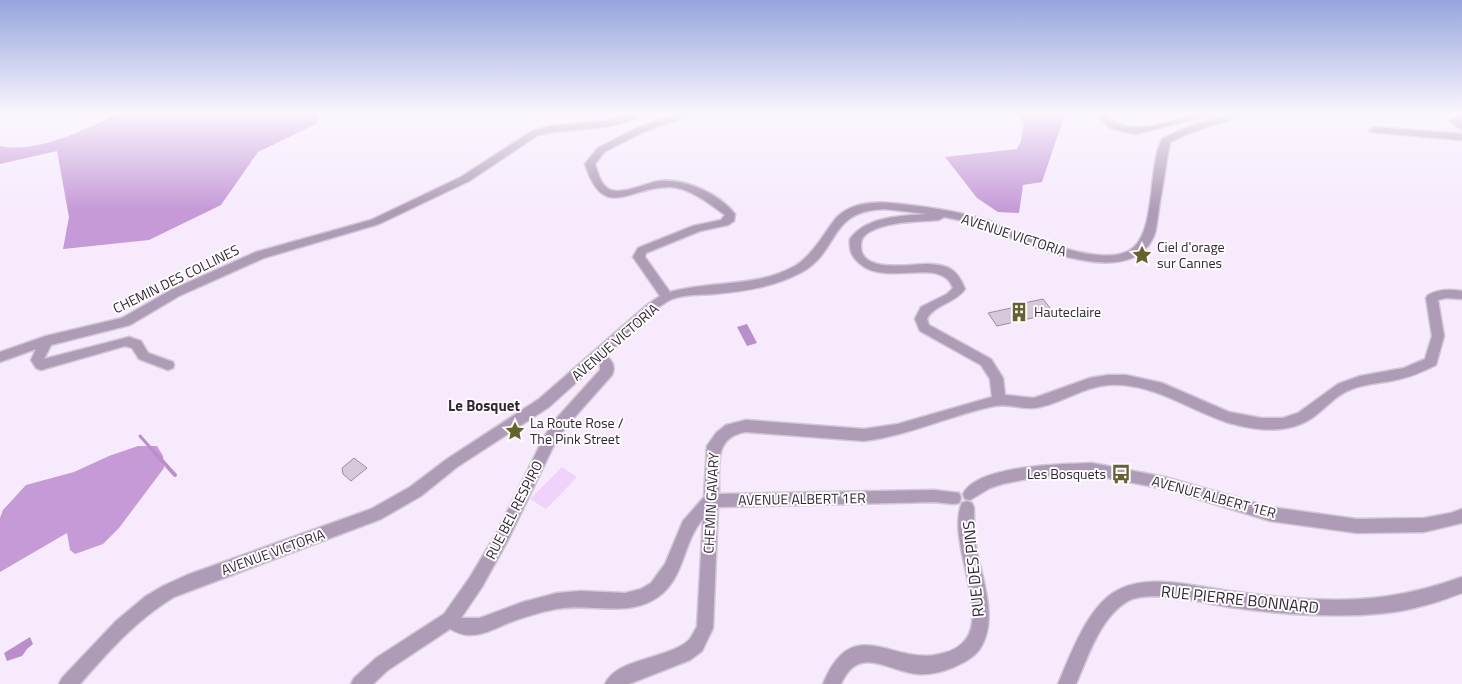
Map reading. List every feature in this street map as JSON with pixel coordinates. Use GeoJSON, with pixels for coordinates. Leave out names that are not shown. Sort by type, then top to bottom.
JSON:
{"type":"FeatureCollection","features":[{"type":"Feature","properties":{"kind":"street","name":"CHEMIN DES COLLINES"},"geometry":{"type":"LineString","coordinates":[[0,357],[46,341],[126,322],[175,293],[260,255],[375,222],[464,179],[515,146]]}},
{"type":"Feature","properties":{"kind":"street"},"geometry":{"type":"LineString","coordinates":[[609,146],[601,150],[590,164],[592,178],[606,192],[615,195],[625,195],[658,184],[670,183],[702,194],[730,214],[730,219],[724,223],[697,228],[642,251],[639,257],[668,297]]}},
{"type":"Feature","properties":{"kind":"street","name":"AVENUE VICTORIA"},"geometry":{"type":"LineString","coordinates":[[68,684],[129,619],[158,596],[187,583],[368,517],[394,505],[452,463],[544,403],[652,308],[668,297],[774,281],[799,269],[814,256],[837,224],[847,214],[875,206],[891,206],[979,222],[1030,242],[1069,254],[1094,258],[1123,257],[1137,250],[1147,239],[1159,176],[1162,146]]}},
{"type":"Feature","properties":{"kind":"street"},"geometry":{"type":"LineString","coordinates":[[954,216],[869,226],[857,234],[854,243],[856,251],[864,261],[875,268],[889,270],[929,267],[944,270],[952,276],[958,289],[951,297],[925,310],[921,319],[924,328],[986,362],[996,378],[999,400],[1023,404],[1040,402],[1080,386],[1106,380],[1127,379],[1149,382],[1228,416],[1274,425],[1292,423],[1310,412],[1327,396],[1344,386],[1363,380],[1397,375],[1432,362],[1438,336],[1432,298],[1438,294],[1447,293],[1462,295]]}},
{"type":"Feature","properties":{"kind":"street"},"geometry":{"type":"LineString","coordinates":[[46,341],[37,360],[42,365],[125,341],[132,341],[137,344],[143,356],[168,365]]}},
{"type":"Feature","properties":{"kind":"street","name":"RUE BEL RESPIRO"},"geometry":{"type":"LineString","coordinates":[[450,620],[476,582],[502,537],[549,441],[560,424],[607,372],[606,362],[598,357]]}},
{"type":"Feature","properties":{"kind":"street","name":"CHEMIN GAVARY"},"geometry":{"type":"LineString","coordinates":[[614,684],[629,674],[684,654],[696,645],[705,628],[714,446],[721,434],[735,427],[746,426],[880,434],[999,400]]}},
{"type":"Feature","properties":{"kind":"street","name":"AVENUE ALBERT 1ER"},"geometry":{"type":"LineString","coordinates":[[710,501],[934,496],[964,500],[985,484],[1002,478],[1032,472],[1092,469],[1165,483],[1270,514],[1356,526],[1424,525],[1452,520],[1462,516]]}},
{"type":"Feature","properties":{"kind":"street","name":"RUE DES PINS"},"geometry":{"type":"LineString","coordinates":[[832,684],[839,668],[852,656],[866,652],[913,665],[929,666],[955,658],[968,651],[976,640],[979,627],[979,610],[967,535],[964,500]]}},
{"type":"Feature","properties":{"kind":"street"},"geometry":{"type":"LineString","coordinates":[[360,684],[382,664],[450,620],[457,626],[469,628],[546,603],[568,599],[610,602],[638,599],[657,587],[668,575],[686,529],[710,501]]}},
{"type":"Feature","properties":{"kind":"street","name":"RUE PIERRE BONNARD"},"geometry":{"type":"LineString","coordinates":[[1067,684],[1106,609],[1120,597],[1136,590],[1156,589],[1317,608],[1365,607],[1419,599],[1462,585]]}},
{"type":"Feature","properties":{"kind":"shaded area"},"geometry":{"type":"Polygon","coordinates":[[[0,146],[14,148],[30,146],[271,146],[258,152],[221,205],[149,240],[63,249],[69,217],[57,151],[0,164],[0,146]]]}},
{"type":"Feature","properties":{"kind":"shaded area"},"geometry":{"type":"Polygon","coordinates":[[[1019,146],[1054,146],[1042,182],[1023,185],[1019,213],[998,212],[977,198],[945,157],[1017,149],[1019,146]]]}},
{"type":"Feature","properties":{"kind":"shaded area"},"geometry":{"type":"Polygon","coordinates":[[[747,324],[757,343],[747,346],[737,327],[747,324]]]}},
{"type":"Feature","properties":{"kind":"shaded area"},"geometry":{"type":"Polygon","coordinates":[[[138,446],[157,446],[163,456],[164,468],[119,528],[103,544],[75,554],[70,550],[67,533],[0,572],[0,518],[3,510],[26,485],[74,472],[109,456],[138,446]]]}},
{"type":"Feature","properties":{"kind":"shaded area"},"geometry":{"type":"Polygon","coordinates":[[[562,467],[577,477],[546,509],[530,499],[562,467]]]}},
{"type":"Feature","properties":{"kind":"shaded area"},"geometry":{"type":"Polygon","coordinates":[[[30,637],[33,644],[22,656],[7,661],[4,653],[30,637]]]}},
{"type":"Feature","properties":{"kind":"building","name":"Hauteclaire"},"geometry":{"type":"Polygon","coordinates":[[[1043,299],[1054,313],[997,326],[988,313],[1025,305],[1024,303],[1043,299]]]}},
{"type":"Feature","properties":{"kind":"building"},"geometry":{"type":"Polygon","coordinates":[[[354,458],[367,468],[351,481],[343,474],[342,468],[354,458]]]}},
{"type":"Feature","properties":{"kind":"waterway"},"geometry":{"type":"LineString","coordinates":[[140,436],[156,454]]}},
{"type":"Feature","properties":{"kind":"waterway"},"geometry":{"type":"LineString","coordinates":[[155,453],[175,475]]}},
{"type":"Feature","properties":{"kind":"place","name":"Ciel d'orage sur Cannes"},"geometry":{"type":"Point","coordinates":[1142,255]}},
{"type":"Feature","properties":{"kind":"place","name":"Hauteclaire"},"geometry":{"type":"Point","coordinates":[1019,312]}},
{"type":"Feature","properties":{"kind":"place","name":"La Route Rose / The Pink Street"},"geometry":{"type":"Point","coordinates":[515,431]}},
{"type":"Feature","properties":{"kind":"place","name":"Les Bosquets"},"geometry":{"type":"Point","coordinates":[1121,474]}},
{"type":"Feature","properties":{"kind":"district","name":"Le Bosquet"},"geometry":{"type":"Point","coordinates":[484,406]}}]}
